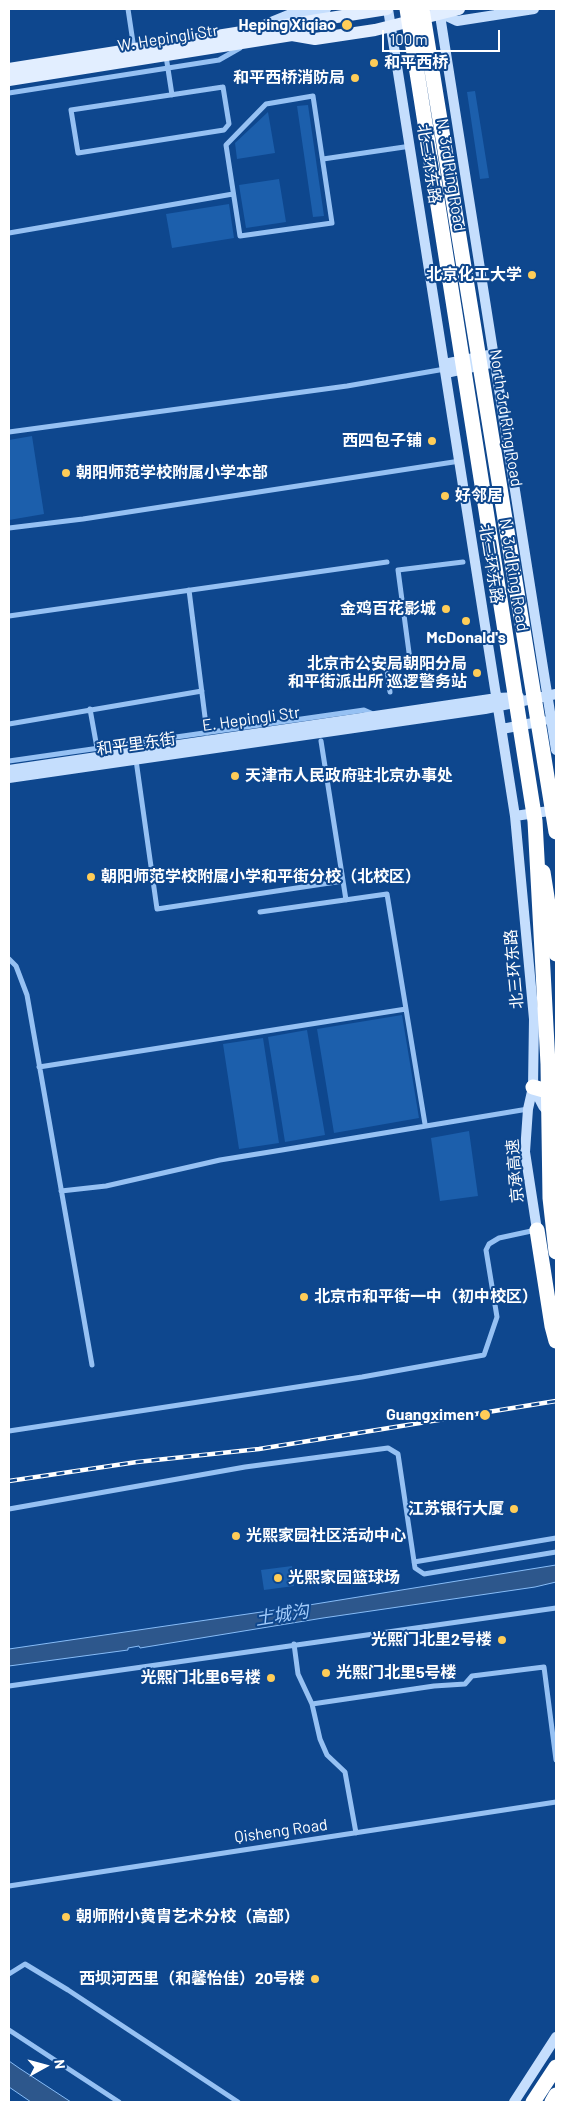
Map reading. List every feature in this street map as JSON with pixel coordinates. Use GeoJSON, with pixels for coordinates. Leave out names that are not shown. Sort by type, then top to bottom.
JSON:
{"type":"FeatureCollection","features":[{"type":"Feature","properties":{"kind":"highway","name":"N. 3rd Ring Road"},"geometry":{"type":"LineString","coordinates":[[407,9],[535,821]]}},
{"type":"Feature","properties":{"kind":"highway","name":"North 3rd Ring Road"},"geometry":{"type":"LineString","coordinates":[[432,11],[556,833]]}},
{"type":"Feature","properties":{"kind":"highway"},"geometry":{"type":"LineString","coordinates":[[535,821],[556,954]]}},
{"type":"Feature","properties":{"kind":"highway"},"geometry":{"type":"LineString","coordinates":[[535,821],[548,1064],[550,1198],[556,1252]]}},
{"type":"Feature","properties":{"kind":"highway"},"geometry":{"type":"LineString","coordinates":[[533,1087],[556,1096]]}},
{"type":"Feature","properties":{"kind":"highway"},"geometry":{"type":"LineString","coordinates":[[537,1230],[556,1341]]}},
{"type":"Feature","properties":{"kind":"highway"},"geometry":{"type":"LineString","coordinates":[[533,2102],[556,2066]]}},
{"type":"Feature","properties":{"kind":"highway"},"geometry":{"type":"LineString","coordinates":[[552,2102],[556,2096]]}},
{"type":"Feature","properties":{"kind":"main road","name":"W. Hepingli Str"},"geometry":{"type":"LineString","coordinates":[[9,80],[166,54],[388,9]]}},
{"type":"Feature","properties":{"kind":"main road","name":"W. Hepingli Str"},"geometry":{"type":"LineString","coordinates":[[9,69],[134,49],[250,36],[292,35],[315,39],[391,27],[432,11],[459,9]]}},
{"type":"Feature","properties":{"kind":"street"},"geometry":{"type":"LineString","coordinates":[[128,9],[134,49]]}},
{"type":"Feature","properties":{"kind":"street"},"geometry":{"type":"LineString","coordinates":[[9,93],[219,60],[250,36],[291,14],[326,9]]}},
{"type":"Feature","properties":{"kind":"street","name":"北三环东路"},"geometry":{"type":"LineString","coordinates":[[388,9],[515,816],[534,1019],[533,1087],[543,1106],[556,1119]]}},
{"type":"Feature","properties":{"kind":"street"},"geometry":{"type":"LineString","coordinates":[[432,11],[457,21],[534,9]]}},
{"type":"Feature","properties":{"kind":"street"},"geometry":{"type":"LineString","coordinates":[[432,11],[434,48],[446,126],[460,139]]}},
{"type":"Feature","properties":{"kind":"street"},"geometry":{"type":"LineString","coordinates":[[432,11],[460,139],[494,358],[552,695],[551,720],[556,750]]}},
{"type":"Feature","properties":{"kind":"street"},"geometry":{"type":"LineString","coordinates":[[395,53],[434,48]]}},
{"type":"Feature","properties":{"kind":"street"},"geometry":{"type":"LineString","coordinates":[[166,54],[172,95]]}},
{"type":"Feature","properties":{"kind":"street"},"geometry":{"type":"LineString","coordinates":[[223,87],[228,124],[224,130],[78,153],[71,110],[172,95],[223,87]]}},
{"type":"Feature","properties":{"kind":"street"},"geometry":{"type":"LineString","coordinates":[[313,96],[332,223],[240,236],[233,194],[226,145],[266,104],[313,96]]}},
{"type":"Feature","properties":{"kind":"street"},"geometry":{"type":"LineString","coordinates":[[322,159],[411,146]]}},
{"type":"Feature","properties":{"kind":"street"},"geometry":{"type":"LineString","coordinates":[[9,233],[233,194]]}},
{"type":"Feature","properties":{"kind":"street"},"geometry":{"type":"LineString","coordinates":[[9,432],[347,386],[445,369],[494,358]]}},
{"type":"Feature","properties":{"kind":"street"},"geometry":{"type":"LineString","coordinates":[[9,528],[83,519],[460,461]]}},
{"type":"Feature","properties":{"kind":"street"},"geometry":{"type":"LineString","coordinates":[[9,616],[387,562]]}},
{"type":"Feature","properties":{"kind":"street"},"geometry":{"type":"LineString","coordinates":[[390,692],[386,663],[410,660],[398,570],[463,562]]}},
{"type":"Feature","properties":{"kind":"street"},"geometry":{"type":"LineString","coordinates":[[189,590],[207,732]]}},
{"type":"Feature","properties":{"kind":"street"},"geometry":{"type":"LineString","coordinates":[[9,724],[202,691]]}},
{"type":"Feature","properties":{"kind":"street"},"geometry":{"type":"LineString","coordinates":[[498,702],[552,695]]}},
{"type":"Feature","properties":{"kind":"street","name":"E. Hepingli Str"},"geometry":{"type":"LineString","coordinates":[[9,770],[378,716],[498,702]]}},
{"type":"Feature","properties":{"kind":"street","name":"E. Hepingli Str"},"geometry":{"type":"LineString","coordinates":[[136,760],[498,702]]}},
{"type":"Feature","properties":{"kind":"street"},"geometry":{"type":"LineString","coordinates":[[90,709],[97,748]]}},
{"type":"Feature","properties":{"kind":"street"},"geometry":{"type":"LineString","coordinates":[[9,760],[364,710],[378,716]]}},
{"type":"Feature","properties":{"kind":"street"},"geometry":{"type":"LineString","coordinates":[[502,729],[551,720]]}},
{"type":"Feature","properties":{"kind":"street"},"geometry":{"type":"LineString","coordinates":[[321,741],[346,900]]}},
{"type":"Feature","properties":{"kind":"street"},"geometry":{"type":"LineString","coordinates":[[136,760],[156,909],[343,881]]}},
{"type":"Feature","properties":{"kind":"street","name":"和平里东街"},"geometry":{"type":"LineString","coordinates":[[9,778],[136,760]]}},
{"type":"Feature","properties":{"kind":"street"},"geometry":{"type":"LineString","coordinates":[[515,816],[556,810]]}},
{"type":"Feature","properties":{"kind":"street"},"geometry":{"type":"LineString","coordinates":[[260,912],[387,894],[425,1124]]}},
{"type":"Feature","properties":{"kind":"street"},"geometry":{"type":"LineString","coordinates":[[9,959],[16,966],[26,995],[92,1365]]}},
{"type":"Feature","properties":{"kind":"street"},"geometry":{"type":"LineString","coordinates":[[39,1067],[406,1009]]}},
{"type":"Feature","properties":{"kind":"street","name":"京承高速"},"geometry":{"type":"LineString","coordinates":[[533,1087],[528,1109],[525,1152],[537,1230]]}},
{"type":"Feature","properties":{"kind":"street"},"geometry":{"type":"LineString","coordinates":[[61,1191],[106,1186],[220,1160],[425,1124],[543,1106]]}},
{"type":"Feature","properties":{"kind":"street"},"geometry":{"type":"LineString","coordinates":[[9,1431],[362,1377],[484,1355],[497,1317],[486,1250],[490,1244],[499,1238],[537,1230]]}},
{"type":"Feature","properties":{"kind":"street"},"geometry":{"type":"LineString","coordinates":[[9,1509],[245,1467],[388,1448],[398,1454],[415,1568],[424,1574],[556,1552]]}},
{"type":"Feature","properties":{"kind":"street"},"geometry":{"type":"LineString","coordinates":[[414,1562],[556,1538]]}},
{"type":"Feature","properties":{"kind":"street"},"geometry":{"type":"LineString","coordinates":[[9,1686],[556,1608]]}},
{"type":"Feature","properties":{"kind":"street"},"geometry":{"type":"LineString","coordinates":[[294,1644],[298,1674],[312,1704],[320,1739],[327,1755],[345,1772],[356,1833]]}},
{"type":"Feature","properties":{"kind":"street"},"geometry":{"type":"LineString","coordinates":[[312,1704],[434,1686],[465,1684],[472,1676],[544,1667],[556,1760]]}},
{"type":"Feature","properties":{"kind":"street","name":"Qisheng Road"},"geometry":{"type":"LineString","coordinates":[[9,1886],[556,1802]]}},
{"type":"Feature","properties":{"kind":"street"},"geometry":{"type":"LineString","coordinates":[[9,1974],[25,1964],[68,1990],[238,2102]]}},
{"type":"Feature","properties":{"kind":"street"},"geometry":{"type":"LineString","coordinates":[[9,2030],[119,2102]]}},
{"type":"Feature","properties":{"kind":"street"},"geometry":{"type":"LineString","coordinates":[[514,2102],[556,2037]]}},
{"type":"Feature","properties":{"kind":"shaded area"},"geometry":{"type":"Polygon","coordinates":[[[475,91],[489,178],[480,179],[467,92],[475,91]]]}},
{"type":"Feature","properties":{"kind":"shaded area"},"geometry":{"type":"Polygon","coordinates":[[[308,105],[324,216],[313,217],[297,106],[308,105]]]}},
{"type":"Feature","properties":{"kind":"shaded area"},"geometry":{"type":"Polygon","coordinates":[[[268,112],[275,153],[237,159],[235,143],[268,112]]]}},
{"type":"Feature","properties":{"kind":"shaded area"},"geometry":{"type":"Polygon","coordinates":[[[279,179],[286,222],[246,228],[239,185],[279,179]]]}},
{"type":"Feature","properties":{"kind":"shaded area"},"geometry":{"type":"Polygon","coordinates":[[[229,204],[234,238],[172,248],[166,214],[229,204]]]}},
{"type":"Feature","properties":{"kind":"shaded area"},"geometry":{"type":"Polygon","coordinates":[[[32,436],[44,514],[9,520],[9,440],[32,436]]]}},
{"type":"Feature","properties":{"kind":"shaded area"},"geometry":{"type":"Polygon","coordinates":[[[402,1015],[419,1118],[334,1133],[317,1029],[402,1015]]]}},
{"type":"Feature","properties":{"kind":"shaded area"},"geometry":{"type":"Polygon","coordinates":[[[307,1030],[325,1135],[285,1142],[268,1037],[307,1030]]]}},
{"type":"Feature","properties":{"kind":"shaded area"},"geometry":{"type":"Polygon","coordinates":[[[263,1038],[279,1143],[239,1149],[223,1044],[263,1038]]]}},
{"type":"Feature","properties":{"kind":"shaded area"},"geometry":{"type":"Polygon","coordinates":[[[469,1131],[478,1196],[440,1201],[431,1138],[469,1131]]]}},
{"type":"Feature","properties":{"kind":"shaded area","name":"光熙家园篮球场"},"geometry":{"type":"Polygon","coordinates":[[[292,1566],[294,1586],[264,1590],[261,1570],[292,1566]]]}},
{"type":"Feature","properties":{"kind":"water","name":"土城沟"},"geometry":{"type":"Polygon","coordinates":[[[556,1565],[556,1582],[535,1587],[323,1618],[140,1648],[139,1646],[128,1648],[128,1650],[9,1666],[9,1649],[309,1605],[556,1565]]]}},
{"type":"Feature","properties":{"kind":"water"},"geometry":{"type":"Polygon","coordinates":[[[9,2061],[71,2102],[31,2102],[9,2087],[9,2061]]]}},
{"type":"Feature","properties":{"kind":"railway"},"geometry":{"type":"LineString","coordinates":[[9,1481],[137,1462],[259,1449],[556,1401]]}},
{"type":"Feature","properties":{"kind":"place","name":"Heping Xiqiao"},"geometry":{"type":"Point","coordinates":[347,25]}},
{"type":"Feature","properties":{"kind":"place","name":"和平西桥"},"geometry":{"type":"Point","coordinates":[374,63]}},
{"type":"Feature","properties":{"kind":"place","name":"和平西桥消防局"},"geometry":{"type":"Point","coordinates":[355,78]}},
{"type":"Feature","properties":{"kind":"place","name":"北京化工大学"},"geometry":{"type":"Point","coordinates":[532,275]}},
{"type":"Feature","properties":{"kind":"place","name":"西四包子铺"},"geometry":{"type":"Point","coordinates":[432,441]}},
{"type":"Feature","properties":{"kind":"place","name":"朝阳师范学校附属小学本部"},"geometry":{"type":"Point","coordinates":[66,473]}},
{"type":"Feature","properties":{"kind":"place","name":"好邻居"},"geometry":{"type":"Point","coordinates":[445,496]}},
{"type":"Feature","properties":{"kind":"place","name":"金鸡百花影城"},"geometry":{"type":"Point","coordinates":[446,609]}},
{"type":"Feature","properties":{"kind":"place","name":"McDonald's"},"geometry":{"type":"Point","coordinates":[466,621]}},
{"type":"Feature","properties":{"kind":"place","name":"北京市公安局朝阳分局 和平街派出所 巡逻警务站"},"geometry":{"type":"Point","coordinates":[477,673]}},
{"type":"Feature","properties":{"kind":"place","name":"天津市人民政府驻北京办事处"},"geometry":{"type":"Point","coordinates":[235,776]}},
{"type":"Feature","properties":{"kind":"place","name":"朝阳师范学校附属小学和平街分校（北校区）"},"geometry":{"type":"Point","coordinates":[91,877]}},
{"type":"Feature","properties":{"kind":"place","name":"北京市和平街一中（初中校区）"},"geometry":{"type":"Point","coordinates":[304,1297]}},
{"type":"Feature","properties":{"kind":"place","name":"Guangximen"},"geometry":{"type":"Point","coordinates":[485,1415]}},
{"type":"Feature","properties":{"kind":"place","name":"江苏银行大厦"},"geometry":{"type":"Point","coordinates":[514,1509]}},
{"type":"Feature","properties":{"kind":"place","name":"光熙家园社区活动中心"},"geometry":{"type":"Point","coordinates":[236,1536]}},
{"type":"Feature","properties":{"kind":"place","name":"光熙家园篮球场"},"geometry":{"type":"Point","coordinates":[278,1578]}},
{"type":"Feature","properties":{"kind":"place","name":"光熙门北里2号楼"},"geometry":{"type":"Point","coordinates":[502,1640]}},
{"type":"Feature","properties":{"kind":"place","name":"光熙门北里5号楼"},"geometry":{"type":"Point","coordinates":[326,1673]}},
{"type":"Feature","properties":{"kind":"place","name":"光熙门北里6号楼"},"geometry":{"type":"Point","coordinates":[271,1678]}},
{"type":"Feature","properties":{"kind":"place","name":"朝师附小黄胄艺术分校（高部）"},"geometry":{"type":"Point","coordinates":[66,1917]}},
{"type":"Feature","properties":{"kind":"place","name":"西坝河西里（和馨怡佳）20号楼"},"geometry":{"type":"Point","coordinates":[315,1979]}}]}
